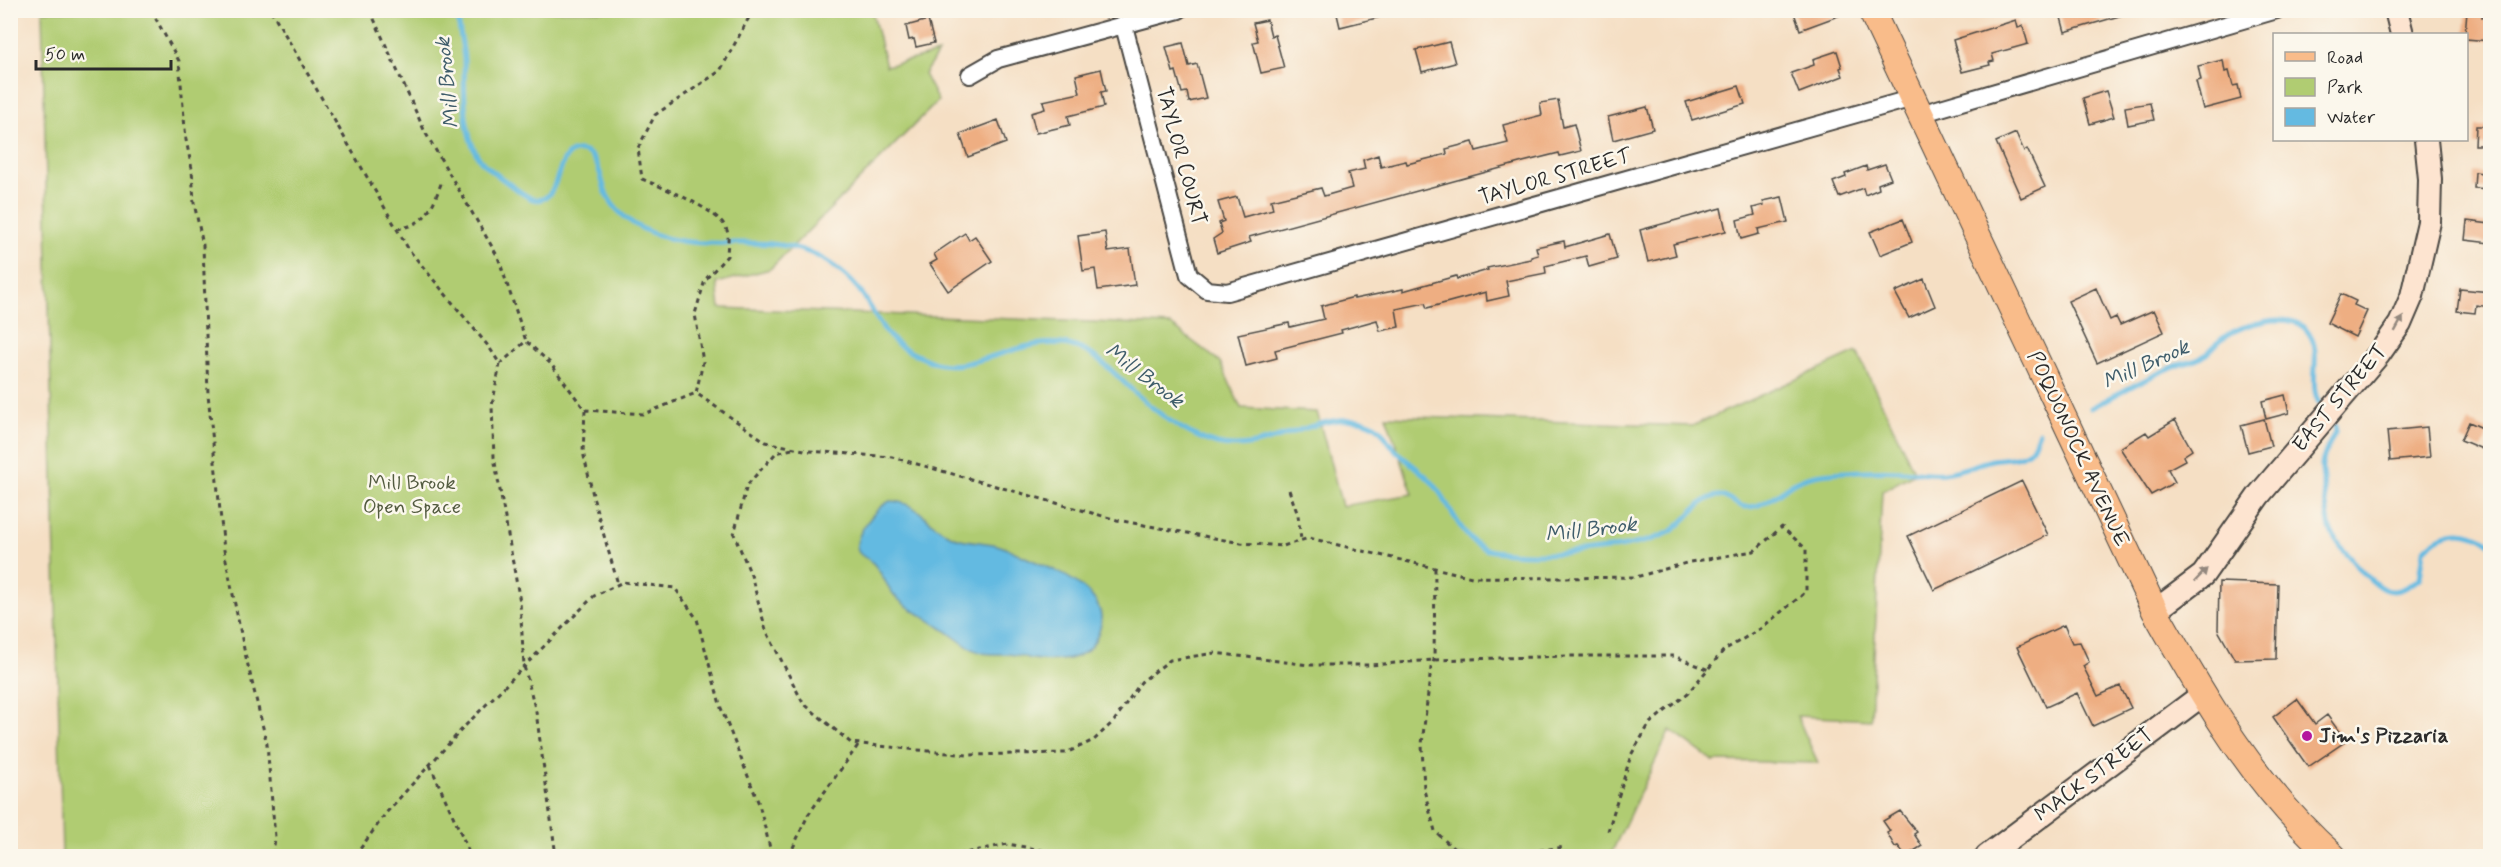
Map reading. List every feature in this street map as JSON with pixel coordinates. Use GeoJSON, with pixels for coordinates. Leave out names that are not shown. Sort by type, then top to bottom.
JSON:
{"type":"FeatureCollection","features":[{"type":"Feature","properties":{"kind":"main road","name":"POQUONOCK AVENUE"},"geometry":{"type":"LineString","coordinates":[[1871,10],[2155,611],[2202,695],[2257,776],[2314,840],[2333,856]]}},
{"type":"Feature","properties":{"kind":"street"},"geometry":{"type":"LineString","coordinates":[[970,75],[998,59],[1179,10]]}},
{"type":"Feature","properties":{"kind":"street","name":"TAYLOR STREET"},"geometry":{"type":"LineString","coordinates":[[1207,290],[1227,292],[1880,110],[1917,106],[2277,10]]}},
{"type":"Feature","properties":{"kind":"street"},"geometry":{"type":"LineString","coordinates":[[2396,10],[2402,33]]}},
{"type":"Feature","properties":{"kind":"street","name":"TAYLOR COURT"},"geometry":{"type":"LineString","coordinates":[[1124,26],[1189,275],[1207,290]]}},
{"type":"Feature","properties":{"kind":"street","name":"EAST STREET"},"geometry":{"type":"LineString","coordinates":[[2155,611],[2204,575],[2259,495],[2379,354],[2400,324],[2412,296],[2429,222],[2430,178],[2426,141]]}},
{"type":"Feature","properties":{"kind":"street","name":"MACK STREET"},"geometry":{"type":"LineString","coordinates":[[1987,856],[2202,695]]}},
{"type":"Feature","properties":{"kind":"path"},"geometry":{"type":"LineString","coordinates":[[151,10],[179,61],[194,203],[203,245],[208,394],[224,550],[244,649],[267,744],[275,837],[273,856]]}},
{"type":"Feature","properties":{"kind":"path"},"geometry":{"type":"LineString","coordinates":[[271,10],[409,250],[489,346],[500,364]]}},
{"type":"Feature","properties":{"kind":"path"},"geometry":{"type":"LineString","coordinates":[[372,10],[425,132],[498,257],[526,341],[551,364],[585,410],[583,452],[618,584]]}},
{"type":"Feature","properties":{"kind":"path"},"geometry":{"type":"LineString","coordinates":[[696,393],[703,362],[695,314],[705,280],[727,256],[728,230],[724,224],[695,202],[642,179],[638,148],[656,115],[720,71],[753,10]]}},
{"type":"Feature","properties":{"kind":"path"},"geometry":{"type":"LineString","coordinates":[[397,229],[415,226],[433,206],[442,181]]}},
{"type":"Feature","properties":{"kind":"path"},"geometry":{"type":"LineString","coordinates":[[526,341],[500,364],[492,406],[494,457],[520,602],[524,666],[536,712],[556,856]]}},
{"type":"Feature","properties":{"kind":"path"},"geometry":{"type":"LineString","coordinates":[[585,410],[644,414],[696,393]]}},
{"type":"Feature","properties":{"kind":"path"},"geometry":{"type":"LineString","coordinates":[[696,393],[766,442],[809,451],[892,457],[1117,520],[1229,541],[1283,546],[1310,538],[1472,577],[1636,577],[1690,562],[1754,551],[1782,527],[1806,549],[1806,592],[1760,629],[1724,650],[1687,694],[1650,723],[1631,755],[1608,831]]}},
{"type":"Feature","properties":{"kind":"path"},"geometry":{"type":"LineString","coordinates":[[795,448],[776,453],[747,485],[734,534],[751,575],[766,630],[803,703],[851,743],[967,755],[1066,753],[1094,740],[1114,721],[1141,682],[1170,660],[1215,652],[1309,665],[1371,665],[1434,660],[1674,656],[1709,670]]}},
{"type":"Feature","properties":{"kind":"path"},"geometry":{"type":"LineString","coordinates":[[1289,490],[1299,515],[1301,540]]}},
{"type":"Feature","properties":{"kind":"path"},"geometry":{"type":"LineString","coordinates":[[1435,568],[1434,660],[1431,668],[1422,744],[1424,790],[1435,831],[1455,850]]}},
{"type":"Feature","properties":{"kind":"path"},"geometry":{"type":"LineString","coordinates":[[355,856],[386,813],[524,666],[594,596],[623,582],[675,588],[697,619],[721,708],[759,804],[772,856]]}},
{"type":"Feature","properties":{"kind":"path"},"geometry":{"type":"LineString","coordinates":[[793,856],[791,852],[808,815],[859,744]]}},
{"type":"Feature","properties":{"kind":"path"},"geometry":{"type":"LineString","coordinates":[[430,765],[470,856]]}},
{"type":"Feature","properties":{"kind":"path"},"geometry":{"type":"LineString","coordinates":[[950,856],[1008,844],[1074,856]]}},
{"type":"Feature","properties":{"kind":"path"},"geometry":{"type":"LineString","coordinates":[[1436,856],[1455,850],[1510,854],[1565,847]]}},
{"type":"Feature","properties":{"kind":"green space","name":"Mill Brook Open Space"},"geometry":{"type":"Polygon","coordinates":[[[42,11],[872,11],[886,66],[938,53],[924,74],[938,101],[770,269],[717,283],[720,308],[1171,325],[1220,362],[1241,408],[1317,412],[1342,506],[1413,494],[1386,416],[1692,426],[1857,352],[1915,473],[1882,491],[1871,720],[1797,716],[1818,763],[1713,761],[1670,730],[1610,856],[62,856],[42,11]]]}},
{"type":"Feature","properties":{"kind":"water"},"geometry":{"type":"Polygon","coordinates":[[[890,501],[909,505],[952,536],[1007,548],[1069,578],[1082,587],[1093,598],[1100,611],[1101,625],[1089,649],[1075,657],[1058,660],[983,653],[966,645],[900,601],[875,566],[861,555],[857,545],[867,523],[879,509],[890,501]]]}},
{"type":"Feature","properties":{"kind":"building"},"geometry":{"type":"Polygon","coordinates":[[[1336,10],[1384,10],[1385,16],[1340,27],[1336,10]]]}},
{"type":"Feature","properties":{"kind":"building"},"geometry":{"type":"Polygon","coordinates":[[[1793,10],[1849,10],[1849,12],[1800,30],[1793,10]]]}},
{"type":"Feature","properties":{"kind":"building"},"geometry":{"type":"Polygon","coordinates":[[[2059,10],[2125,10],[2126,14],[2065,32],[2059,10]]]}},
{"type":"Feature","properties":{"kind":"building"},"geometry":{"type":"Polygon","coordinates":[[[2467,11],[2482,13],[2482,17],[2490,17],[2490,41],[2468,39],[2468,33],[2465,33],[2467,11]]]}},
{"type":"Feature","properties":{"kind":"building"},"geometry":{"type":"Polygon","coordinates":[[[928,20],[934,43],[916,47],[914,39],[909,40],[906,26],[928,20]]]}},
{"type":"Feature","properties":{"kind":"building"},"geometry":{"type":"Polygon","coordinates":[[[1267,20],[1271,36],[1275,35],[1284,68],[1261,73],[1253,42],[1258,41],[1253,23],[1267,20]]]}},
{"type":"Feature","properties":{"kind":"building"},"geometry":{"type":"Polygon","coordinates":[[[2016,20],[2018,28],[2023,26],[2028,44],[1992,54],[1994,61],[1989,62],[1990,65],[1962,72],[1953,40],[2016,20]]]}},
{"type":"Feature","properties":{"kind":"building"},"geometry":{"type":"Polygon","coordinates":[[[1449,42],[1455,63],[1422,72],[1416,50],[1449,42]]]}},
{"type":"Feature","properties":{"kind":"building"},"geometry":{"type":"Polygon","coordinates":[[[1183,43],[1189,66],[1197,64],[1206,98],[1189,102],[1187,92],[1182,93],[1176,71],[1173,72],[1166,47],[1183,43]]]}},
{"type":"Feature","properties":{"kind":"building"},"geometry":{"type":"Polygon","coordinates":[[[1837,51],[1843,76],[1799,93],[1791,73],[1814,65],[1813,59],[1837,51]]]}},
{"type":"Feature","properties":{"kind":"building"},"geometry":{"type":"Polygon","coordinates":[[[2223,60],[2225,72],[2229,71],[2233,86],[2238,85],[2241,99],[2203,109],[2196,81],[2201,80],[2198,66],[2223,60]]]}},
{"type":"Feature","properties":{"kind":"building"},"geometry":{"type":"Polygon","coordinates":[[[1101,69],[1106,91],[1101,92],[1104,107],[1068,116],[1070,125],[1036,133],[1031,113],[1045,109],[1043,101],[1080,93],[1076,75],[1101,69]]]}},
{"type":"Feature","properties":{"kind":"building"},"geometry":{"type":"Polygon","coordinates":[[[1739,86],[1745,104],[1692,120],[1686,102],[1739,86]]]}},
{"type":"Feature","properties":{"kind":"building"},"geometry":{"type":"Polygon","coordinates":[[[2106,91],[2114,117],[2090,124],[2083,98],[2106,91]]]}},
{"type":"Feature","properties":{"kind":"building"},"geometry":{"type":"Polygon","coordinates":[[[1558,100],[1563,127],[1574,124],[1581,151],[1560,156],[1559,153],[1523,162],[1249,237],[1251,242],[1217,253],[1213,239],[1222,233],[1219,223],[1224,221],[1218,202],[1237,197],[1243,217],[1273,209],[1271,200],[1321,188],[1324,196],[1352,188],[1348,173],[1365,169],[1363,160],[1378,155],[1381,167],[1406,161],[1407,164],[1447,154],[1446,149],[1473,142],[1476,151],[1508,143],[1503,125],[1542,115],[1540,103],[1558,100]]]}},
{"type":"Feature","properties":{"kind":"building"},"geometry":{"type":"Polygon","coordinates":[[[2150,103],[2154,120],[2128,125],[2125,107],[2150,103]]]}},
{"type":"Feature","properties":{"kind":"building"},"geometry":{"type":"Polygon","coordinates":[[[1647,107],[1653,129],[1613,140],[1608,117],[1647,107]]]}},
{"type":"Feature","properties":{"kind":"building"},"geometry":{"type":"Polygon","coordinates":[[[998,120],[1006,143],[968,157],[960,134],[998,120]]]}},
{"type":"Feature","properties":{"kind":"building"},"geometry":{"type":"Polygon","coordinates":[[[2476,126],[2490,126],[2490,145],[2475,145],[2476,126]]]}},
{"type":"Feature","properties":{"kind":"building"},"geometry":{"type":"Polygon","coordinates":[[[2016,133],[2024,151],[2027,149],[2045,187],[2021,198],[1996,142],[2016,133]]]}},
{"type":"Feature","properties":{"kind":"building"},"geometry":{"type":"Polygon","coordinates":[[[1885,164],[1891,179],[1878,184],[1879,189],[1865,195],[1863,188],[1839,197],[1833,182],[1846,177],[1845,174],[1866,166],[1867,170],[1885,164]]]}},
{"type":"Feature","properties":{"kind":"building"},"geometry":{"type":"Polygon","coordinates":[[[2475,172],[2490,174],[2490,189],[2474,188],[2475,172]]]}},
{"type":"Feature","properties":{"kind":"building"},"geometry":{"type":"Polygon","coordinates":[[[1782,197],[1788,222],[1758,229],[1759,234],[1741,239],[1737,220],[1755,215],[1753,208],[1764,205],[1763,201],[1782,197]]]}},
{"type":"Feature","properties":{"kind":"building"},"geometry":{"type":"Polygon","coordinates":[[[1721,208],[1726,231],[1673,244],[1676,255],[1648,262],[1640,230],[1721,208]]]}},
{"type":"Feature","properties":{"kind":"building"},"geometry":{"type":"Polygon","coordinates":[[[1903,219],[1912,242],[1880,255],[1870,232],[1903,219]]]}},
{"type":"Feature","properties":{"kind":"building"},"geometry":{"type":"Polygon","coordinates":[[[2467,221],[2490,224],[2490,243],[2465,240],[2467,221]]]}},
{"type":"Feature","properties":{"kind":"building"},"geometry":{"type":"Polygon","coordinates":[[[1105,232],[1108,252],[1130,249],[1135,285],[1098,290],[1095,269],[1083,271],[1078,236],[1105,232]]]}},
{"type":"Feature","properties":{"kind":"building"},"geometry":{"type":"Polygon","coordinates":[[[965,233],[969,240],[975,236],[992,261],[948,291],[930,264],[937,260],[934,254],[965,233]]]}},
{"type":"Feature","properties":{"kind":"building"},"geometry":{"type":"Polygon","coordinates":[[[1610,234],[1617,259],[1589,267],[1586,256],[1545,266],[1546,273],[1506,281],[1509,296],[1487,301],[1486,292],[1427,308],[1425,303],[1396,309],[1399,327],[1380,331],[1377,320],[1341,330],[1342,333],[1275,350],[1277,358],[1246,366],[1238,334],[1289,323],[1290,327],[1324,319],[1321,306],[1354,297],[1354,299],[1403,289],[1403,291],[1456,276],[1457,279],[1488,270],[1487,268],[1531,259],[1538,255],[1536,247],[1564,241],[1565,247],[1610,234]]]}},
{"type":"Feature","properties":{"kind":"building"},"geometry":{"type":"Polygon","coordinates":[[[1924,279],[1935,306],[1909,318],[1895,292],[1924,279]]]}},
{"type":"Feature","properties":{"kind":"building"},"geometry":{"type":"Polygon","coordinates":[[[2096,288],[2110,320],[2116,317],[2120,325],[2154,310],[2164,332],[2097,363],[2068,301],[2096,288]]]}},
{"type":"Feature","properties":{"kind":"building"},"geometry":{"type":"Polygon","coordinates":[[[2460,289],[2490,292],[2490,307],[2476,305],[2475,313],[2457,311],[2460,289]]]}},
{"type":"Feature","properties":{"kind":"building"},"geometry":{"type":"Polygon","coordinates":[[[2341,294],[2356,301],[2354,305],[2367,311],[2355,337],[2327,323],[2341,294]]]}},
{"type":"Feature","properties":{"kind":"building"},"geometry":{"type":"Polygon","coordinates":[[[2285,395],[2289,413],[2266,419],[2262,401],[2285,395]]]}},
{"type":"Feature","properties":{"kind":"building"},"geometry":{"type":"Polygon","coordinates":[[[2264,419],[2271,446],[2248,452],[2241,425],[2264,419]]]}},
{"type":"Feature","properties":{"kind":"building"},"geometry":{"type":"Polygon","coordinates":[[[2175,420],[2192,450],[2183,456],[2185,460],[2168,469],[2175,482],[2151,495],[2120,448],[2146,432],[2149,436],[2175,420]]]}},
{"type":"Feature","properties":{"kind":"building"},"geometry":{"type":"Polygon","coordinates":[[[2469,422],[2489,431],[2482,449],[2461,440],[2469,422]]]}},
{"type":"Feature","properties":{"kind":"building"},"geometry":{"type":"Polygon","coordinates":[[[2427,427],[2430,457],[2390,461],[2387,431],[2427,427]]]}},
{"type":"Feature","properties":{"kind":"building"},"geometry":{"type":"Polygon","coordinates":[[[2022,481],[2048,535],[1934,590],[1908,536],[2022,481]]]}},
{"type":"Feature","properties":{"kind":"building"},"geometry":{"type":"Polygon","coordinates":[[[2219,582],[2278,584],[2276,659],[2235,660],[2218,630],[2219,582]]]}},
{"type":"Feature","properties":{"kind":"building"},"geometry":{"type":"Polygon","coordinates":[[[2064,625],[2072,643],[2080,642],[2089,662],[2083,666],[2098,696],[2120,686],[2131,708],[2093,726],[2077,693],[2046,707],[2017,647],[2064,625]]]}},
{"type":"Feature","properties":{"kind":"building"},"geometry":{"type":"Polygon","coordinates":[[[2297,699],[2315,724],[2327,715],[2346,741],[2308,767],[2273,717],[2297,699]]]}},
{"type":"Feature","properties":{"kind":"building"},"geometry":{"type":"Polygon","coordinates":[[[1900,811],[1917,832],[1914,834],[1922,846],[1906,856],[1898,846],[1895,847],[1887,833],[1890,831],[1883,821],[1900,811]]]}},
{"type":"Feature","properties":{"kind":"waterway","name":"Mill Brook"},"geometry":{"type":"LineString","coordinates":[[457,10],[464,60],[466,115],[472,143],[477,155],[485,165],[529,197],[543,199],[555,185],[567,156],[574,151],[585,152],[594,159],[607,195],[615,207],[634,224],[656,235],[699,243],[764,243],[786,246],[816,255],[831,264],[852,282],[894,341],[910,352],[933,362],[948,365],[964,364],[1016,349],[1052,343],[1079,348],[1104,364],[1142,399],[1172,422],[1194,435],[1217,444],[1236,446],[1254,444],[1327,422],[1345,420],[1370,423],[1378,428],[1397,451],[1431,481],[1466,535],[1483,548],[1493,551],[1533,554],[1583,552],[1632,544],[1670,532],[1698,506],[1717,496],[1723,496],[1747,507],[1763,503],[1792,484],[1815,475],[1871,471],[1950,472],[1992,460],[2022,455],[2032,448],[2039,432]]}},
{"type":"Feature","properties":{"kind":"waterway","name":"Mill Brook"},"geometry":{"type":"LineString","coordinates":[[2091,408],[2163,371],[2199,359],[2231,333],[2254,324],[2279,320],[2300,325],[2313,340],[2315,349],[2314,386],[2319,403]]}},
{"type":"Feature","properties":{"kind":"waterway","name":"Mill Brook"},"geometry":{"type":"LineString","coordinates":[[2335,426],[2336,430],[2322,464],[2330,529],[2339,544],[2371,580],[2391,591],[2408,586],[2420,578],[2424,550],[2447,534],[2464,532],[2490,543]]}},
{"type":"Feature","properties":{"kind":"place","name":"Jim's Pizzaria"},"geometry":{"type":"Point","coordinates":[2307,736]}}]}
